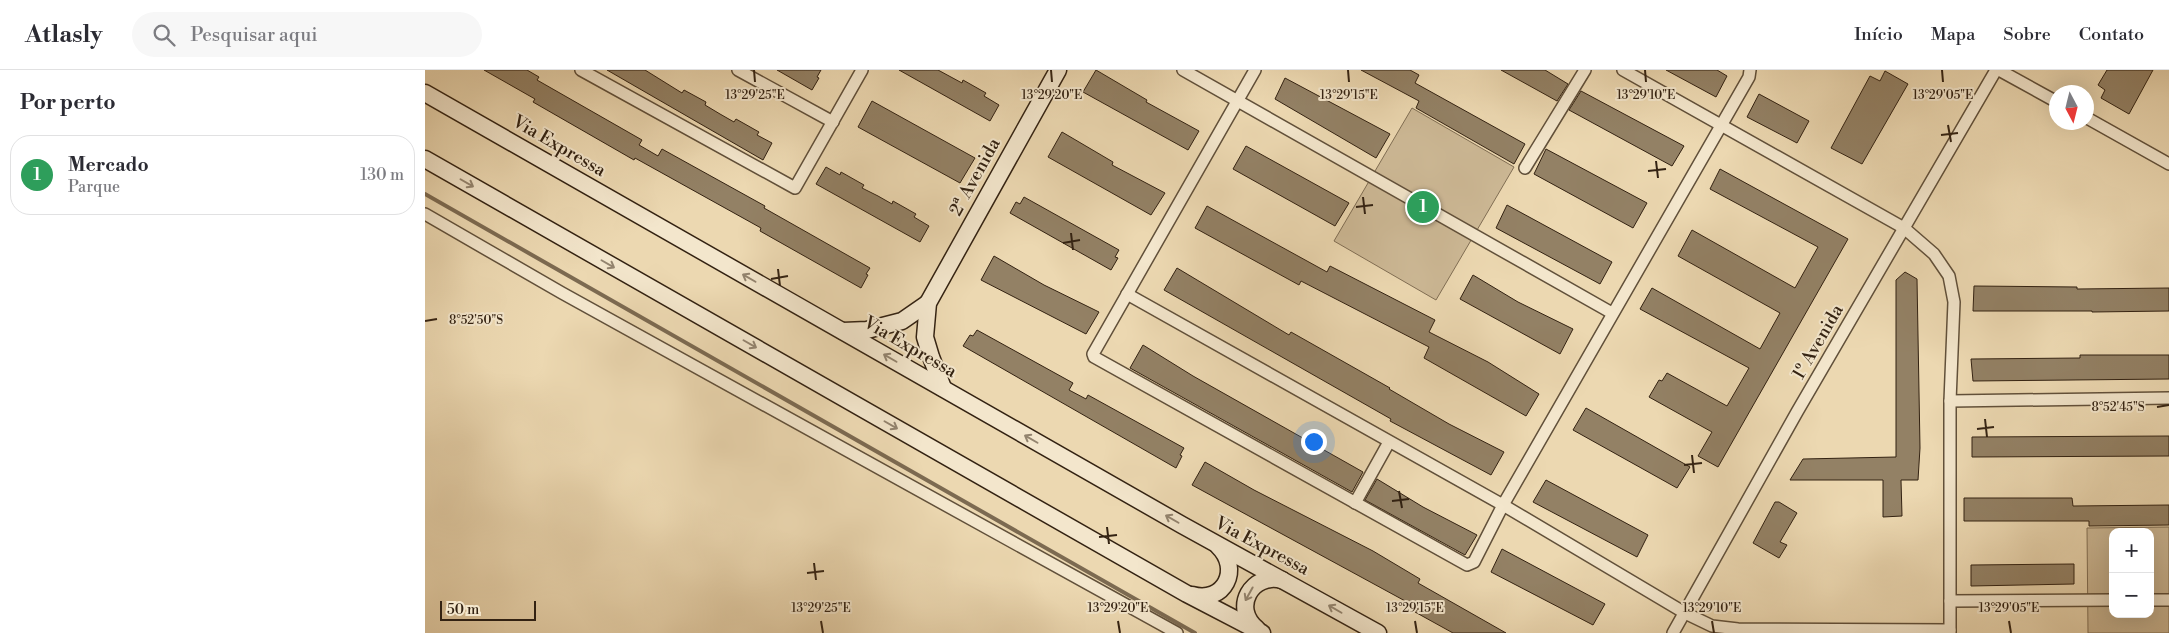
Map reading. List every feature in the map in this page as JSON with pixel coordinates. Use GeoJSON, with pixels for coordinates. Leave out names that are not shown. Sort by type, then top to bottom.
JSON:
{"type":"FeatureCollection","features":[{"type":"Feature","properties":{"kind":"main road","name":"2ª Avenida"},"geometry":{"type":"LineString","coordinates":[[928,303],[1058,70]]}},
{"type":"Feature","properties":{"kind":"main road","name":"Via Expressa"},"geometry":{"type":"LineString","coordinates":[[425,93],[1215,543],[1377,633]]}},
{"type":"Feature","properties":{"kind":"main road"},"geometry":{"type":"LineString","coordinates":[[425,159],[1187,594],[1262,633]]}},
{"type":"Feature","properties":{"kind":"main road"},"geometry":{"type":"LineString","coordinates":[[843,331],[867,330],[902,321],[928,303]]}},
{"type":"Feature","properties":{"kind":"main road"},"geometry":{"type":"LineString","coordinates":[[928,303],[925,337],[943,388]]}},
{"type":"Feature","properties":{"kind":"main road"},"geometry":{"type":"LineString","coordinates":[[1187,594],[1201,597],[1210,596],[1222,588],[1227,580],[1230,572],[1229,562],[1225,554],[1215,543]]}},
{"type":"Feature","properties":{"kind":"main road"},"geometry":{"type":"LineString","coordinates":[[1262,633],[1251,624],[1247,616],[1245,608],[1247,595],[1255,584],[1267,579],[1276,579],[1289,583]]}},
{"type":"Feature","properties":{"kind":"street"},"geometry":{"type":"LineString","coordinates":[[581,70],[795,188],[862,70]]}},
{"type":"Feature","properties":{"kind":"street"},"geometry":{"type":"LineString","coordinates":[[738,70],[833,122]]}},
{"type":"Feature","properties":{"kind":"street"},"geometry":{"type":"LineString","coordinates":[[1183,70],[1613,313]]}},
{"type":"Feature","properties":{"kind":"street"},"geometry":{"type":"LineString","coordinates":[[1255,70],[1093,354],[1095,359],[1467,565],[1474,562],[1503,506],[1749,78],[1750,70]]}},
{"type":"Feature","properties":{"kind":"street"},"geometry":{"type":"LineString","coordinates":[[1525,168],[1585,70]]}},
{"type":"Feature","properties":{"kind":"street"},"geometry":{"type":"LineString","coordinates":[[1127,294],[1712,626],[1737,629],[1950,632],[1950,401],[1953,302],[1949,276],[1934,254],[1904,228],[1623,70]]}},
{"type":"Feature","properties":{"kind":"street"},"geometry":{"type":"LineString","coordinates":[[1997,70],[2049,98]]}},
{"type":"Feature","properties":{"kind":"street","name":"1º Avenida"},"geometry":{"type":"LineString","coordinates":[[1673,633],[1797,412],[1997,70]]}},
{"type":"Feature","properties":{"kind":"street"},"geometry":{"type":"LineString","coordinates":[[2094,122],[2169,164]]}},
{"type":"Feature","properties":{"kind":"street"},"geometry":{"type":"LineString","coordinates":[[425,214],[561,293],[1177,633]]}},
{"type":"Feature","properties":{"kind":"street"},"geometry":{"type":"LineString","coordinates":[[1950,401],[2169,398]]}},
{"type":"Feature","properties":{"kind":"street"},"geometry":{"type":"LineString","coordinates":[[1355,503],[1389,442]]}},
{"type":"Feature","properties":{"kind":"street"},"geometry":{"type":"LineString","coordinates":[[1950,601],[2109,600]]}},
{"type":"Feature","properties":{"kind":"street"},"geometry":{"type":"LineString","coordinates":[[2154,600],[2169,600]]}},
{"type":"Feature","properties":{"kind":"shaded area"},"geometry":{"type":"Polygon","coordinates":[[[1412,108],[1514,167],[1436,300],[1334,241],[1412,108]]]}},
{"type":"Feature","properties":{"kind":"shaded area"},"geometry":{"type":"Polygon","coordinates":[[[2169,527],[2169,633],[2088,633],[2087,528],[2169,527]]]}},
{"type":"Feature","properties":{"kind":"building"},"geometry":{"type":"Polygon","coordinates":[[[484,70],[527,70],[539,77],[537,80],[642,140],[639,145],[658,156],[662,149],[765,206],[764,208],[870,268],[861,288],[760,231],[761,228],[635,158],[634,160],[533,102],[535,99],[484,70]]]}},
{"type":"Feature","properties":{"kind":"building"},"geometry":{"type":"Polygon","coordinates":[[[607,70],[645,70],[682,93],[684,90],[706,102],[705,105],[734,122],[736,119],[759,132],[757,135],[772,143],[763,160],[607,70]]]}},
{"type":"Feature","properties":{"kind":"building"},"geometry":{"type":"Polygon","coordinates":[[[777,70],[821,70],[812,90],[777,70]]]}},
{"type":"Feature","properties":{"kind":"building"},"geometry":{"type":"Polygon","coordinates":[[[899,70],[938,70],[962,83],[963,80],[986,93],[984,96],[999,105],[990,121],[899,70]]]}},
{"type":"Feature","properties":{"kind":"building"},"geometry":{"type":"Polygon","coordinates":[[[1096,70],[1147,100],[1146,102],[1199,131],[1188,150],[1083,92],[1096,70]]]}},
{"type":"Feature","properties":{"kind":"building"},"geometry":{"type":"Polygon","coordinates":[[[1361,70],[1410,70],[1419,75],[1415,83],[1525,144],[1514,164],[1416,108],[1419,101],[1361,70]]]}},
{"type":"Feature","properties":{"kind":"building"},"geometry":{"type":"Polygon","coordinates":[[[1501,70],[1545,70],[1568,84],[1557,101],[1501,70]]]}},
{"type":"Feature","properties":{"kind":"building"},"geometry":{"type":"Polygon","coordinates":[[[1666,70],[1717,70],[1727,76],[1716,97],[1666,70]]]}},
{"type":"Feature","properties":{"kind":"building"},"geometry":{"type":"Polygon","coordinates":[[[2107,70],[2153,70],[2129,114],[2101,98],[2105,90],[2098,85],[2107,70]]]}},
{"type":"Feature","properties":{"kind":"building"},"geometry":{"type":"Polygon","coordinates":[[[1885,71],[1908,84],[1862,164],[1831,148],[1870,76],[1880,81],[1885,71]]]}},
{"type":"Feature","properties":{"kind":"building"},"geometry":{"type":"Polygon","coordinates":[[[1285,78],[1390,134],[1376,158],[1275,99],[1285,78]]]}},
{"type":"Feature","properties":{"kind":"building"},"geometry":{"type":"Polygon","coordinates":[[[1581,91],[1684,146],[1672,166],[1569,110],[1581,91]]]}},
{"type":"Feature","properties":{"kind":"building"},"geometry":{"type":"Polygon","coordinates":[[[1759,94],[1809,121],[1797,143],[1747,117],[1759,94]]]}},
{"type":"Feature","properties":{"kind":"building"},"geometry":{"type":"Polygon","coordinates":[[[872,101],[975,158],[960,183],[858,127],[872,101]]]}},
{"type":"Feature","properties":{"kind":"building"},"geometry":{"type":"Polygon","coordinates":[[[1062,132],[1113,162],[1112,165],[1165,193],[1151,215],[1048,157],[1062,132]]]}},
{"type":"Feature","properties":{"kind":"building"},"geometry":{"type":"Polygon","coordinates":[[[1246,146],[1349,203],[1335,226],[1233,169],[1246,146]]]}},
{"type":"Feature","properties":{"kind":"building"},"geometry":{"type":"Polygon","coordinates":[[[1546,149],[1647,203],[1633,228],[1534,174],[1546,149]]]}},
{"type":"Feature","properties":{"kind":"building"},"geometry":{"type":"Polygon","coordinates":[[[826,167],[840,175],[841,172],[864,185],[862,188],[892,204],[893,201],[916,214],[914,217],[929,226],[920,242],[816,184],[826,167]]]}},
{"type":"Feature","properties":{"kind":"building"},"geometry":{"type":"Polygon","coordinates":[[[1720,169],[1848,239],[1718,467],[1698,456],[1712,432],[1649,397],[1659,380],[1662,381],[1667,373],[1727,406],[1749,368],[1640,309],[1652,288],[1760,349],[1780,313],[1678,256],[1692,230],[1795,288],[1818,247],[1710,189],[1720,169]]]}},
{"type":"Feature","properties":{"kind":"building"},"geometry":{"type":"Polygon","coordinates":[[[1024,197],[1119,250],[1115,257],[1118,258],[1111,270],[1010,213],[1016,202],[1020,204],[1024,197]]]}},
{"type":"Feature","properties":{"kind":"building"},"geometry":{"type":"Polygon","coordinates":[[[1507,205],[1612,262],[1600,284],[1496,228],[1507,205]]]}},
{"type":"Feature","properties":{"kind":"building"},"geometry":{"type":"Polygon","coordinates":[[[1207,206],[1327,272],[1330,266],[1435,320],[1429,332],[1488,362],[1539,394],[1526,416],[1424,358],[1429,347],[1301,281],[1299,285],[1195,228],[1207,206]]]}},
{"type":"Feature","properties":{"kind":"building"},"geometry":{"type":"Polygon","coordinates":[[[994,256],[1044,285],[1099,312],[1086,334],[981,280],[994,256]]]}},
{"type":"Feature","properties":{"kind":"building"},"geometry":{"type":"Polygon","coordinates":[[[1177,268],[1289,335],[1291,332],[1449,424],[1504,452],[1491,475],[1390,421],[1391,419],[1164,290],[1177,268]]]}},
{"type":"Feature","properties":{"kind":"building"},"geometry":{"type":"Polygon","coordinates":[[[1905,272],[1917,279],[1920,448],[1918,480],[1901,480],[1902,516],[1883,517],[1883,480],[1790,480],[1803,459],[1896,457],[1896,280],[1905,272]]]}},
{"type":"Feature","properties":{"kind":"building"},"geometry":{"type":"Polygon","coordinates":[[[1473,275],[1518,302],[1573,329],[1560,354],[1460,299],[1473,275]]]}},
{"type":"Feature","properties":{"kind":"building"},"geometry":{"type":"Polygon","coordinates":[[[1974,286],[2077,287],[2077,289],[2169,288],[2169,311],[1973,311],[1974,286]]]}},
{"type":"Feature","properties":{"kind":"building"},"geometry":{"type":"Polygon","coordinates":[[[977,330],[1073,383],[1069,390],[1086,399],[1088,395],[1184,448],[1176,468],[963,346],[970,335],[973,336],[977,330]]]}},
{"type":"Feature","properties":{"kind":"building"},"geometry":{"type":"Polygon","coordinates":[[[1143,345],[1193,376],[1363,472],[1352,492],[1130,368],[1143,345]]]}},
{"type":"Feature","properties":{"kind":"building"},"geometry":{"type":"Polygon","coordinates":[[[2080,355],[2169,355],[2169,379],[1973,381],[1971,359],[2080,358],[2080,355]]]}},
{"type":"Feature","properties":{"kind":"building"},"geometry":{"type":"Polygon","coordinates":[[[1586,408],[1690,467],[1677,488],[1573,430],[1586,408]]]}},
{"type":"Feature","properties":{"kind":"building"},"geometry":{"type":"Polygon","coordinates":[[[2169,436],[2169,456],[1972,457],[1972,437],[2169,436]]]}},
{"type":"Feature","properties":{"kind":"building"},"geometry":{"type":"Polygon","coordinates":[[[1205,462],[1254,490],[1373,551],[1420,579],[1418,583],[1506,633],[1453,633],[1415,612],[1418,608],[1192,485],[1205,462]]]}},
{"type":"Feature","properties":{"kind":"building"},"geometry":{"type":"Polygon","coordinates":[[[1377,479],[1423,507],[1477,535],[1465,555],[1365,500],[1377,479]]]}},
{"type":"Feature","properties":{"kind":"building"},"geometry":{"type":"Polygon","coordinates":[[[1546,480],[1648,535],[1637,557],[1533,502],[1546,480]]]}},
{"type":"Feature","properties":{"kind":"building"},"geometry":{"type":"Polygon","coordinates":[[[1964,498],[2072,498],[2073,506],[2169,505],[2169,525],[2089,526],[2089,521],[1964,521],[1964,498]]]}},
{"type":"Feature","properties":{"kind":"building"},"geometry":{"type":"Polygon","coordinates":[[[1775,502],[1779,502],[1797,513],[1780,542],[1787,545],[1779,558],[1753,543],[1775,502]]]}},
{"type":"Feature","properties":{"kind":"building"},"geometry":{"type":"Polygon","coordinates":[[[1502,549],[1605,604],[1593,625],[1491,572],[1502,549]]]}},
{"type":"Feature","properties":{"kind":"building"},"geometry":{"type":"Polygon","coordinates":[[[2074,564],[2074,584],[1971,586],[1971,565],[2074,564]]]}},
{"type":"Feature","properties":{"kind":"waterway"},"geometry":{"type":"LineString","coordinates":[[425,194],[1195,633]]}},
{"type":"Feature","properties":{"kind":"place","name":"Mercado"},"geometry":{"type":"Point","coordinates":[1423,207]}}]}
